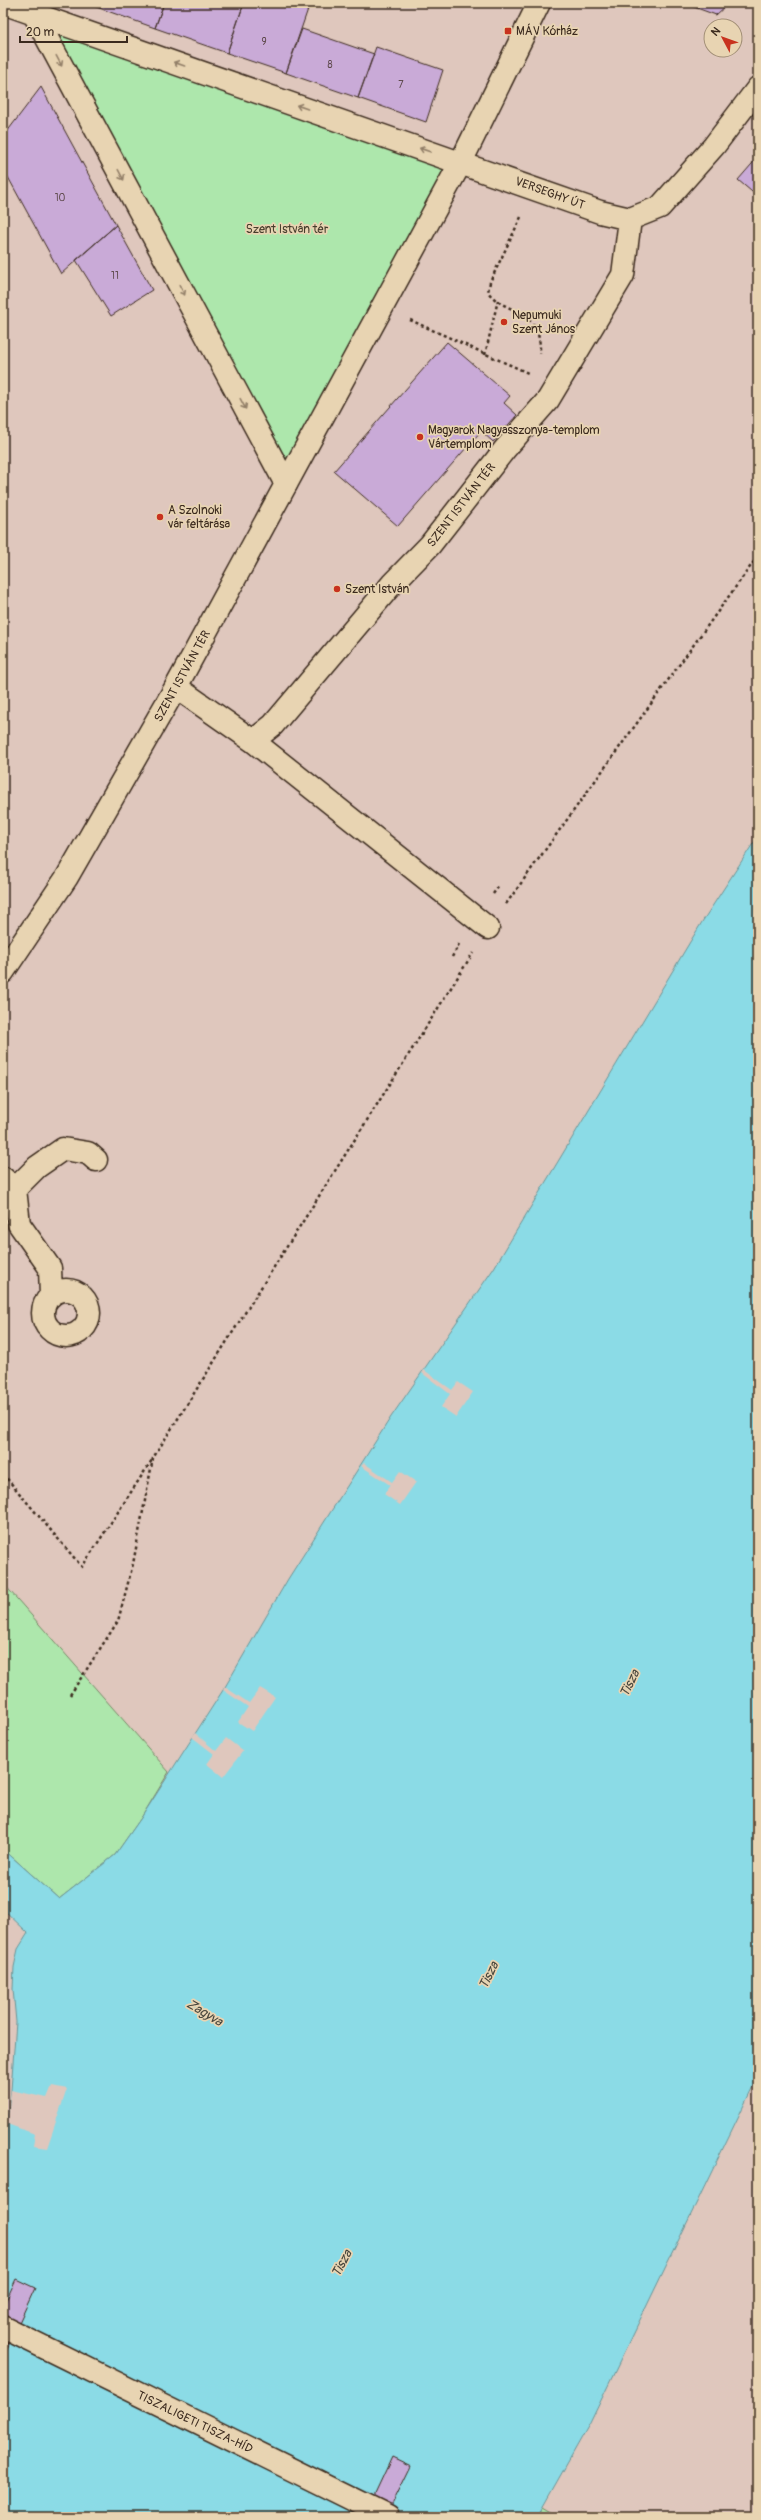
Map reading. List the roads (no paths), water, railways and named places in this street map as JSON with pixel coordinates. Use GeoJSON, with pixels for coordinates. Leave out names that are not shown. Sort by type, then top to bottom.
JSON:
{"type":"FeatureCollection","features":[{"type":"Feature","properties":{"kind":"street"},"geometry":{"type":"LineString","coordinates":[[3,3],[461,162],[540,3]]}},
{"type":"Feature","properties":{"kind":"street"},"geometry":{"type":"LineString","coordinates":[[34,14],[286,484]]}},
{"type":"Feature","properties":{"kind":"street"},"geometry":{"type":"LineString","coordinates":[[630,219],[660,207],[714,146],[758,88]]}},
{"type":"Feature","properties":{"kind":"street","name":"VERSEGHY ÚT"},"geometry":{"type":"LineString","coordinates":[[461,162],[535,187],[600,212],[630,219]]}},
{"type":"Feature","properties":{"kind":"street","name":"SZENT ISTVÁN TÉR"},"geometry":{"type":"LineString","coordinates":[[3,972],[67,877],[146,741],[461,162]]}},
{"type":"Feature","properties":{"kind":"street","name":"SZENT ISTVÁN TÉR"},"geometry":{"type":"LineString","coordinates":[[253,741],[273,725],[392,584],[430,545],[505,449],[548,400],[623,275],[630,219]]}},
{"type":"Feature","properties":{"kind":"street"},"geometry":{"type":"LineString","coordinates":[[176,687],[253,741],[488,928]]}},
{"type":"Feature","properties":{"kind":"street"},"geometry":{"type":"LineString","coordinates":[[51,1296],[50,1268],[18,1224],[9,1183],[37,1167],[63,1149],[88,1153],[96,1160]]}},
{"type":"Feature","properties":{"kind":"street","name":"TISZALIGETI TISZA-HÍD"},"geometry":{"type":"LineString","coordinates":[[3,2327],[388,2517]]}},
{"type":"Feature","properties":{"kind":"water"},"geometry":{"type":"Polygon","coordinates":[[[758,836],[758,2076],[590,2423],[537,2517],[3,2517],[3,2155],[11,2090],[16,2022],[13,1989],[14,1967],[18,1949],[28,1933],[3,1909],[3,1849],[59,1899],[115,1855],[141,1818],[225,1687],[288,1579],[391,1417],[494,1268],[702,922],[758,836]]]}},
{"type":"Feature","properties":{"kind":"place","name":"MÁV Kórház"},"geometry":{"type":"Point","coordinates":[508,31]}},
{"type":"Feature","properties":{"kind":"place","name":"Nepumuki Szent János"},"geometry":{"type":"Point","coordinates":[504,322]}},
{"type":"Feature","properties":{"kind":"place","name":"Magyarok Nagyasszonya-templom Vártemplom"},"geometry":{"type":"Point","coordinates":[420,437]}},
{"type":"Feature","properties":{"kind":"place","name":"A Szolnoki vár feltárása"},"geometry":{"type":"Point","coordinates":[160,517]}},
{"type":"Feature","properties":{"kind":"place","name":"Szent István"},"geometry":{"type":"Point","coordinates":[337,589]}},
{"type":"Feature","properties":{"kind":"park label","name":"Szent István tér"},"geometry":{"type":"Point","coordinates":[287,229]}},
{"type":"Feature","properties":{"kind":"water label","name":"Tisza"},"geometry":{"type":"Point","coordinates":[629,1683]}},
{"type":"Feature","properties":{"kind":"water label","name":"Tisza"},"geometry":{"type":"Point","coordinates":[488,1975]}},
{"type":"Feature","properties":{"kind":"water label","name":"Zagyva"},"geometry":{"type":"Point","coordinates":[205,2012]}},
{"type":"Feature","properties":{"kind":"water label","name":"Tisza"},"geometry":{"type":"Point","coordinates":[341,2263]}}]}
